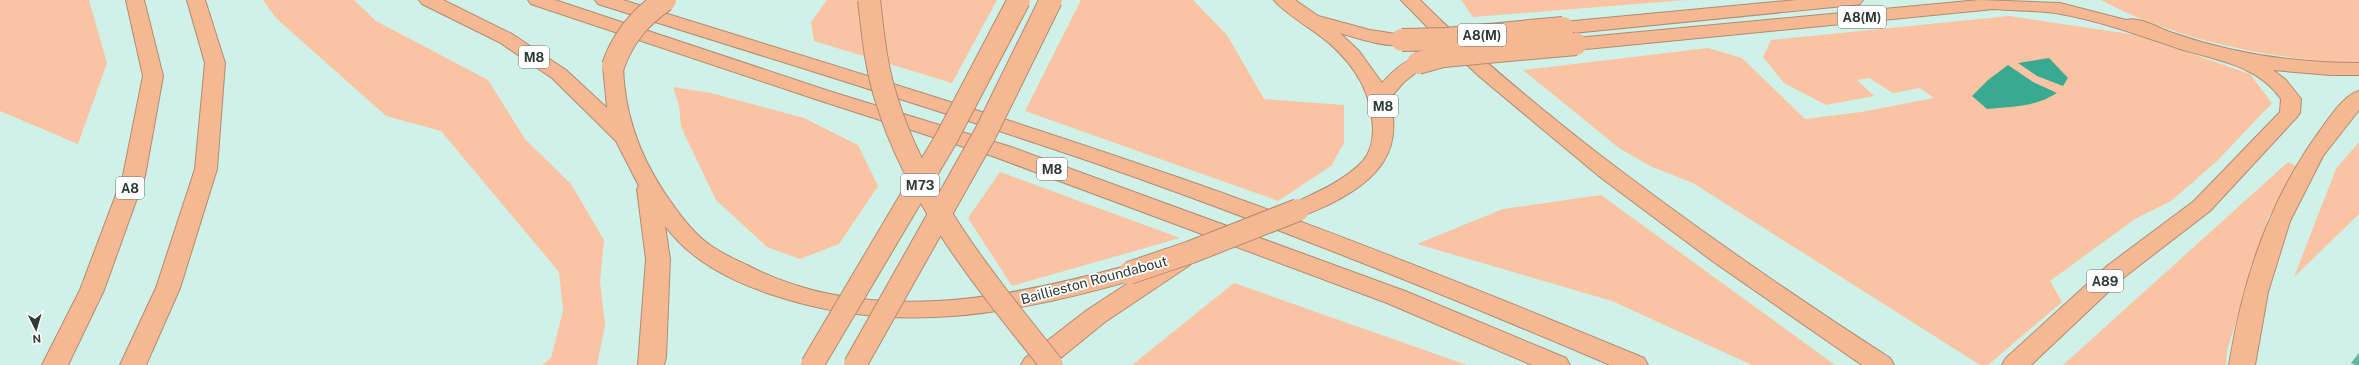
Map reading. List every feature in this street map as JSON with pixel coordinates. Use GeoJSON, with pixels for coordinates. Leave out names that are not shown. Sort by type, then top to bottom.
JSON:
{"type":"FeatureCollection","features":[{"type":"Feature","properties":{"kind":"highway","name":"A8"},"geometry":{"type":"LineString","coordinates":[[55,365],[92,290],[134,176],[153,76],[135,0]]}},
{"type":"Feature","properties":{"kind":"highway"},"geometry":{"type":"LineString","coordinates":[[133,365],[168,288],[206,170],[215,63],[196,0]]}},
{"type":"Feature","properties":{"kind":"highway","name":"M8"},"geometry":{"type":"LineString","coordinates":[[428,0],[473,21],[549,66],[578,90],[623,137]]}},
{"type":"Feature","properties":{"kind":"highway","name":"M8"},"geometry":{"type":"LineString","coordinates":[[538,0],[826,96],[1003,152],[1396,297],[1557,365]]}},
{"type":"Feature","properties":{"kind":"highway","name":"M8"},"geometry":{"type":"LineString","coordinates":[[604,0],[956,111],[1170,183],[1403,270],[1635,365]]}},
{"type":"Feature","properties":{"kind":"highway","name":"Baillieston Roundabout"},"geometry":{"type":"LineString","coordinates":[[665,0],[645,16],[623,40],[613,66],[615,106],[623,137],[648,183],[678,228],[708,256],[765,285],[828,303],[910,310],[974,308],[1031,299],[1135,279]]}},
{"type":"Feature","properties":{"kind":"highway","name":"M73"},"geometry":{"type":"LineString","coordinates":[[869,0],[871,30],[877,63],[898,131],[917,172],[931,199],[968,256],[1052,365]]}},
{"type":"Feature","properties":{"kind":"highway","name":"M73"},"geometry":{"type":"LineString","coordinates":[[812,365],[906,211],[957,121],[1020,0]]}},
{"type":"Feature","properties":{"kind":"highway","name":"M73"},"geometry":{"type":"LineString","coordinates":[[855,365],[985,134],[1051,0]]}},
{"type":"Feature","properties":{"kind":"highway","name":"M8"},"geometry":{"type":"LineString","coordinates":[[1135,279],[1191,252],[1298,210],[1336,192],[1359,177],[1371,165],[1378,154],[1382,142],[1384,110],[1374,84],[1363,69],[1336,39],[1311,18],[1283,0]]}},
{"type":"Feature","properties":{"kind":"highway"},"geometry":{"type":"LineString","coordinates":[[1410,0],[1532,111],[1646,202],[1766,288],[1881,365]]}},
{"type":"Feature","properties":{"kind":"highway","name":"A8(M)"},"geometry":{"type":"LineString","coordinates":[[1311,18],[1355,32],[1402,40],[1446,39],[1854,0]]}},
{"type":"Feature","properties":{"kind":"highway"},"geometry":{"type":"LineString","coordinates":[[2077,0],[2145,30],[2230,55],[2294,66],[2359,69]]}},
{"type":"Feature","properties":{"kind":"highway","name":"A8(M)"},"geometry":{"type":"LineString","coordinates":[[1380,97],[1406,70],[1418,64],[1444,56],[1994,4],[2060,8],[2145,30]]}},
{"type":"Feature","properties":{"kind":"highway","name":"A89"},"geometry":{"type":"LineString","coordinates":[[2014,365],[2115,272],[2202,206],[2290,113],[2291,99],[2280,84],[2255,66],[2230,55]]}},
{"type":"Feature","properties":{"kind":"highway"},"geometry":{"type":"LineString","coordinates":[[2242,365],[2247,322],[2260,272],[2276,227],[2294,187],[2315,152],[2336,120],[2359,97]]}},
{"type":"Feature","properties":{"kind":"highway"},"geometry":{"type":"LineString","coordinates":[[648,183],[658,259],[653,356],[651,365]]}},
{"type":"Feature","properties":{"kind":"highway"},"geometry":{"type":"LineString","coordinates":[[1034,365],[1096,316],[1135,279]]}},
{"type":"Feature","properties":{"kind":"shaded area"},"geometry":{"type":"Polygon","coordinates":[[[0,0],[89,0],[107,63],[78,144],[0,111],[0,0]]]}},
{"type":"Feature","properties":{"kind":"shaded area"},"geometry":{"type":"Polygon","coordinates":[[[263,0],[354,0],[376,21],[488,80],[525,139],[571,184],[604,240],[600,282],[605,325],[597,365],[542,365],[551,358],[563,311],[559,272],[441,131],[386,116],[276,18],[263,0]]]}},
{"type":"Feature","properties":{"kind":"shaded area"},"geometry":{"type":"Polygon","coordinates":[[[827,0],[997,0],[952,83],[814,41],[811,22],[827,0]]]}},
{"type":"Feature","properties":{"kind":"shaded area"},"geometry":{"type":"Polygon","coordinates":[[[1081,0],[1193,0],[1227,35],[1264,99],[1344,105],[1344,143],[1331,166],[1278,201],[1025,111],[1081,0]]]}},
{"type":"Feature","properties":{"kind":"shaded area"},"geometry":{"type":"Polygon","coordinates":[[[1461,0],[1686,0],[1473,17],[1461,0]]]}},
{"type":"Feature","properties":{"kind":"shaded area"},"geometry":{"type":"Polygon","coordinates":[[[2101,0],[2359,0],[2359,62],[2323,62],[2250,51],[2224,45],[2173,31],[2125,12],[2101,0]]]}},
{"type":"Feature","properties":{"kind":"shaded area"},"geometry":{"type":"Polygon","coordinates":[[[2009,16],[2137,35],[2250,74],[2272,103],[2217,161],[2171,201],[2135,219],[2050,281],[2062,302],[1988,365],[1980,365],[1693,183],[1652,167],[1619,148],[1523,70],[1708,48],[1742,58],[1805,119],[1861,112],[1934,98],[1920,88],[1893,93],[1869,78],[1857,80],[1874,96],[1826,105],[1784,83],[1763,57],[1771,40],[2009,16]]]}},
{"type":"Feature","properties":{"kind":"shaded area"},"geometry":{"type":"Polygon","coordinates":[[[2049,58],[2068,78],[2063,86],[2037,76],[2018,63],[2049,58]]]}},
{"type":"Feature","properties":{"kind":"shaded area"},"geometry":{"type":"Polygon","coordinates":[[[2008,65],[2033,82],[2057,93],[2049,98],[2032,104],[1987,109],[1972,96],[1988,80],[2008,65]]]}},
{"type":"Feature","properties":{"kind":"shaded area"},"geometry":{"type":"Polygon","coordinates":[[[673,87],[711,93],[804,118],[858,145],[878,186],[839,244],[800,259],[767,247],[716,200],[681,127],[679,105],[673,87]]]}},
{"type":"Feature","properties":{"kind":"shaded area"},"geometry":{"type":"Polygon","coordinates":[[[2359,142],[2359,214],[2294,277],[2336,169],[2359,142]]]}},
{"type":"Feature","properties":{"kind":"shaded area"},"geometry":{"type":"Polygon","coordinates":[[[2288,162],[2298,167],[2268,218],[2227,351],[2226,365],[2063,365],[2288,162]]]}},
{"type":"Feature","properties":{"kind":"shaded area"},"geometry":{"type":"Polygon","coordinates":[[[1000,172],[1180,238],[1012,286],[968,218],[1000,172]]]}},
{"type":"Feature","properties":{"kind":"shaded area"},"geometry":{"type":"Polygon","coordinates":[[[1601,195],[1835,365],[1752,365],[1612,301],[1417,244],[1503,209],[1601,195]]]}},
{"type":"Feature","properties":{"kind":"shaded area"},"geometry":{"type":"Polygon","coordinates":[[[1234,283],[1467,365],[1132,365],[1234,283]]]}}]}
